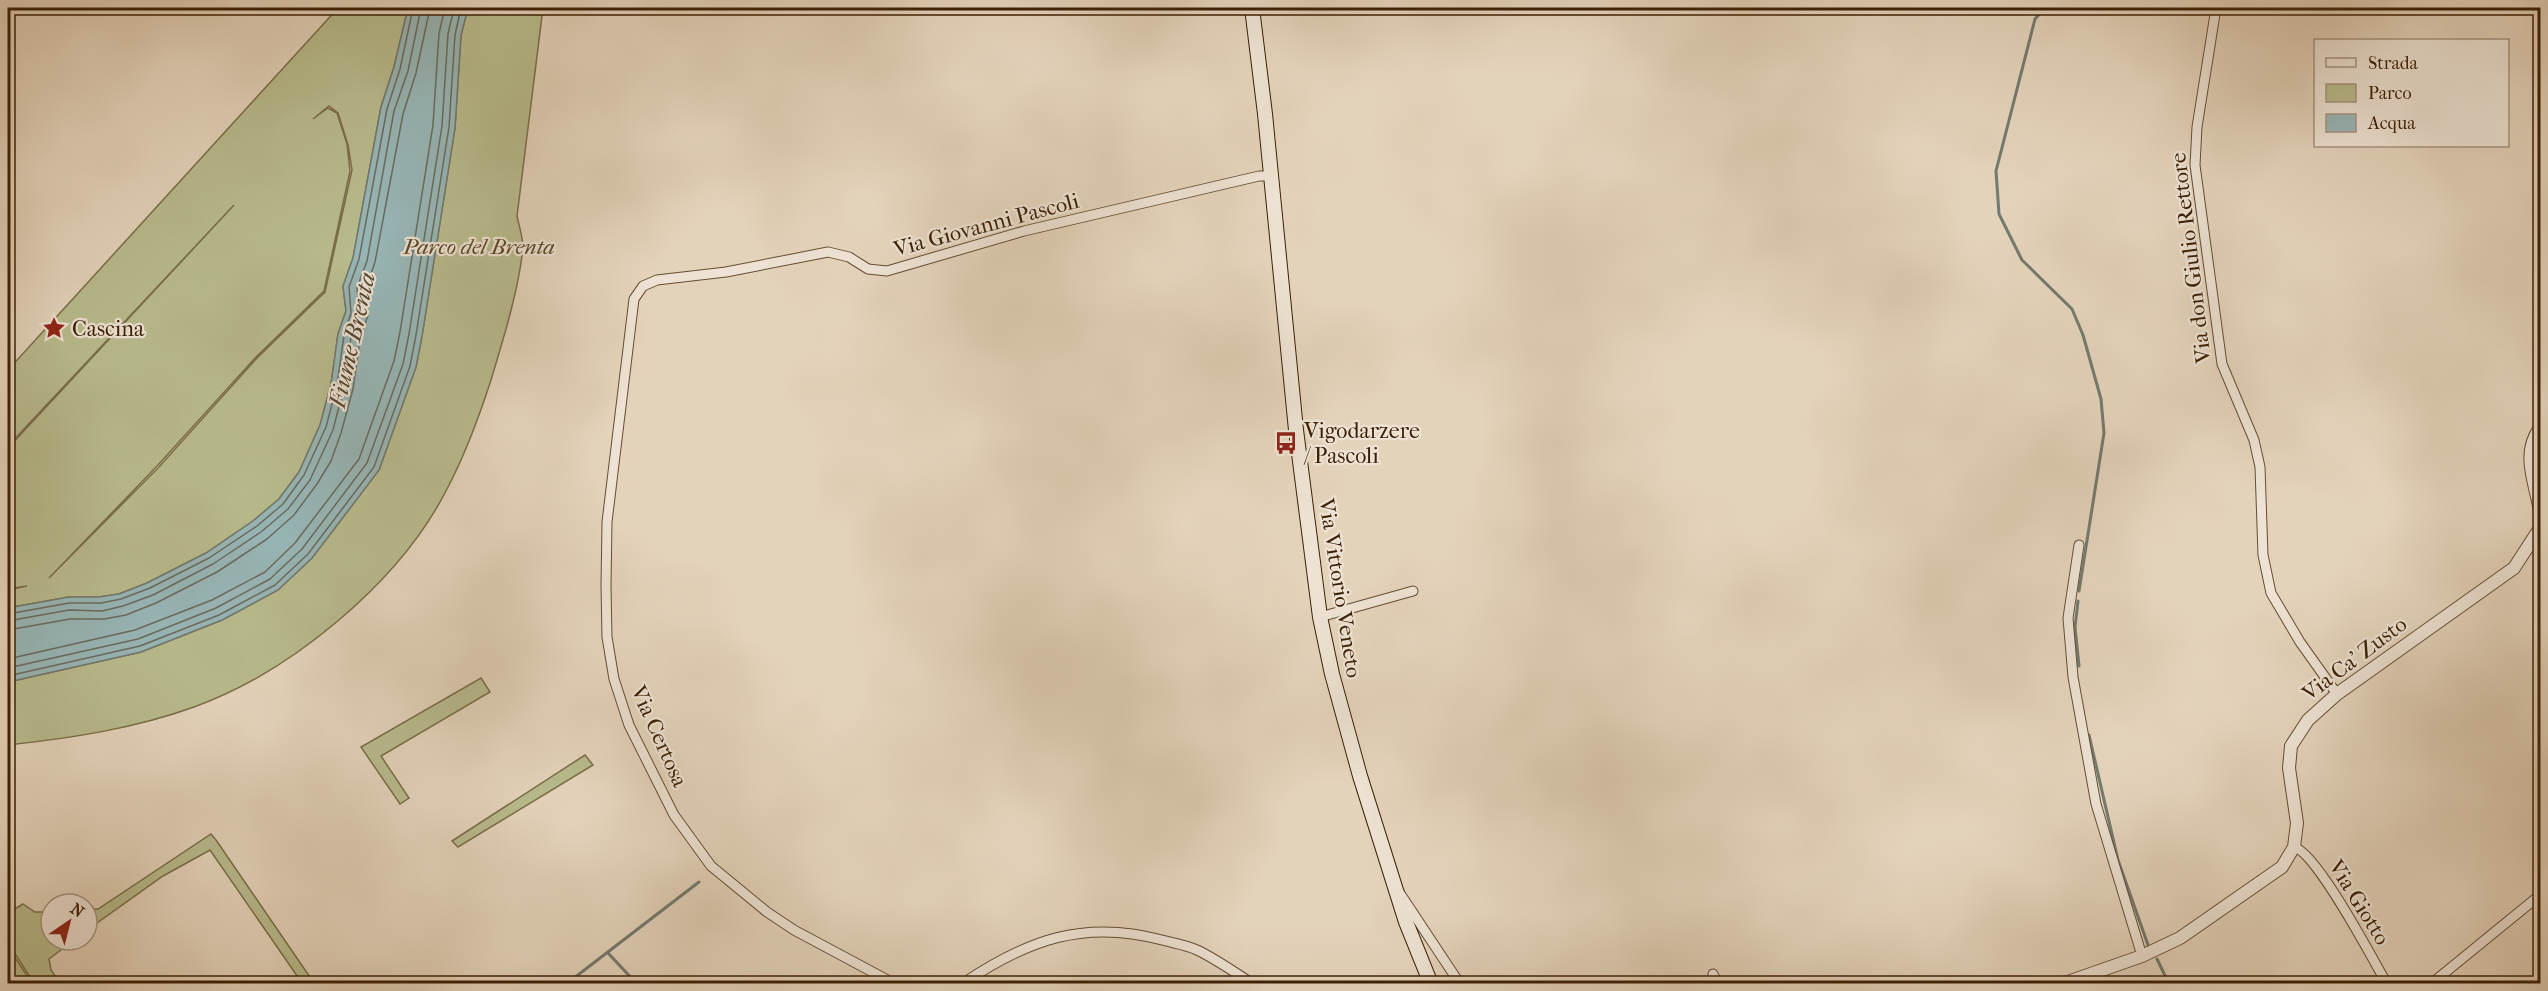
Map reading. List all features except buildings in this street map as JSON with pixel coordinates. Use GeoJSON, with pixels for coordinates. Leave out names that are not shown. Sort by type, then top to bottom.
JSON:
{"type":"FeatureCollection","features":[{"type":"Feature","properties":{"kind":"main road","name":"Via Vittorio Veneto"},"geometry":{"type":"LineString","coordinates":[[1252,8],[1296,430],[1320,617],[1342,714],[1395,889],[1431,984]]}},
{"type":"Feature","properties":{"kind":"street","name":"Via don Giulio Rettore"},"geometry":{"type":"LineString","coordinates":[[2216,8],[2197,127],[2195,165],[2222,364],[2254,440],[2260,467],[2263,555],[2271,593],[2300,642],[2337,694]]}},
{"type":"Feature","properties":{"kind":"street","name":"Via Giovanni Pascoli"},"geometry":{"type":"LineString","coordinates":[[642,286],[657,280],[726,272],[828,252],[849,257],[868,269],[887,271],[1024,231],[1249,178],[1271,176]]}},
{"type":"Feature","properties":{"kind":"street","name":"Via Certosa"},"geometry":{"type":"LineString","coordinates":[[642,286],[634,299],[628,333],[607,522],[607,637],[614,679],[629,725],[674,815],[711,866],[767,912],[794,930],[895,984]]}},
{"type":"Feature","properties":{"kind":"street"},"geometry":{"type":"LineString","coordinates":[[2541,428],[2531,441],[2529,458],[2541,511]]}},
{"type":"Feature","properties":{"kind":"street","name":"Via Ca' Zusto"},"geometry":{"type":"LineString","coordinates":[[2294,847],[2297,823],[2289,768],[2290,746],[2308,720],[2337,694],[2514,568],[2541,528]]}},
{"type":"Feature","properties":{"kind":"street"},"geometry":{"type":"LineString","coordinates":[[2079,545],[2067,627],[2073,677],[2096,804],[2142,956]]}},
{"type":"Feature","properties":{"kind":"street"},"geometry":{"type":"LineString","coordinates":[[1320,617],[1413,591]]}},
{"type":"Feature","properties":{"kind":"street"},"geometry":{"type":"LineString","coordinates":[[2062,984],[2142,956],[2180,938],[2271,877],[2282,867],[2294,847]]}},
{"type":"Feature","properties":{"kind":"street","name":"Via Giotto"},"geometry":{"type":"LineString","coordinates":[[2294,847],[2305,852],[2324,878],[2387,984]]}},
{"type":"Feature","properties":{"kind":"street"},"geometry":{"type":"LineString","coordinates":[[1395,889],[1413,910],[1460,984]]}},
{"type":"Feature","properties":{"kind":"street"},"geometry":{"type":"LineString","coordinates":[[2431,984],[2541,895]]}},
{"type":"Feature","properties":{"kind":"street"},"geometry":{"type":"LineString","coordinates":[[962,984],[1019,949],[1046,939],[1108,932],[1138,934],[1196,949],[1253,984]]}},
{"type":"Feature","properties":{"kind":"street"},"geometry":{"type":"LineString","coordinates":[[1713,974],[1718,984]]}},
{"type":"Feature","properties":{"kind":"green space"},"geometry":{"type":"Polygon","coordinates":[[[338,8],[408,8],[394,67],[381,107],[353,258],[343,286],[346,311],[338,334],[331,384],[320,425],[299,472],[279,499],[253,521],[206,553],[147,583],[119,594],[69,597],[8,608],[8,590],[27,586],[8,589],[8,448],[234,205],[8,446],[8,370],[338,8]],[[329,106],[313,119],[328,108],[337,113],[347,144],[350,171],[324,291],[256,357],[158,465],[49,578],[158,468],[257,358],[325,292],[352,170],[348,145],[338,113],[329,106]]]}},
{"type":"Feature","properties":{"kind":"green space","name":"Parco del Brenta"},"geometry":{"type":"Polygon","coordinates":[[[468,8],[543,8],[517,216],[523,247],[514,297],[482,408],[454,476],[427,524],[372,590],[339,620],[268,671],[231,691],[171,715],[125,727],[8,745],[8,682],[141,652],[222,620],[278,590],[312,558],[379,470],[416,367],[422,336],[455,128],[461,35],[468,8]]]}},
{"type":"Feature","properties":{"kind":"green space"},"geometry":{"type":"Polygon","coordinates":[[[481,678],[490,692],[381,756],[409,798],[400,804],[361,747],[481,678]]]}},
{"type":"Feature","properties":{"kind":"green space"},"geometry":{"type":"Polygon","coordinates":[[[585,755],[593,765],[458,847],[452,841],[585,755]]]}},
{"type":"Feature","properties":{"kind":"green space"},"geometry":{"type":"Polygon","coordinates":[[[211,834],[314,983],[302,983],[210,850],[163,876],[99,921],[99,908],[211,834]]]}},
{"type":"Feature","properties":{"kind":"green space"},"geometry":{"type":"Polygon","coordinates":[[[23,904],[39,912],[39,952],[58,952],[49,959],[51,970],[60,983],[34,983],[8,943],[8,913],[23,904]]]}},
{"type":"Feature","properties":{"kind":"green space"},"geometry":{"type":"Polygon","coordinates":[[[8,947],[32,983],[8,983],[8,947]]]}},
{"type":"Feature","properties":{"kind":"water","name":"Fiume Brenta"},"geometry":{"type":"Polygon","coordinates":[[[408,8],[468,8],[461,35],[455,128],[422,336],[416,367],[379,470],[312,558],[278,590],[222,620],[141,652],[8,682],[8,608],[69,597],[119,594],[147,583],[206,553],[253,521],[279,499],[299,472],[320,425],[331,384],[338,334],[346,311],[343,286],[353,258],[381,107],[394,67],[408,8]]]}},
{"type":"Feature","properties":{"kind":"waterway"},"geometry":{"type":"LineString","coordinates":[[2045,8],[2035,19],[1996,171],[1999,214],[2022,260],[2072,309],[2083,335],[2101,399],[2104,433],[2079,591]]}},
{"type":"Feature","properties":{"kind":"waterway"},"geometry":{"type":"LineString","coordinates":[[2078,601],[2075,627],[2079,666]]}},
{"type":"Feature","properties":{"kind":"waterway"},"geometry":{"type":"LineString","coordinates":[[2089,735],[2118,860],[2148,945]]}},
{"type":"Feature","properties":{"kind":"waterway"},"geometry":{"type":"LineString","coordinates":[[574,978],[699,882]]}},
{"type":"Feature","properties":{"kind":"waterway"},"geometry":{"type":"LineString","coordinates":[[608,953],[637,984]]}},
{"type":"Feature","properties":{"kind":"waterway"},"geometry":{"type":"LineString","coordinates":[[2157,959],[2169,984]]}},
{"type":"Feature","properties":{"kind":"place","name":"Cascina"},"geometry":{"type":"Point","coordinates":[54,328]}},
{"type":"Feature","properties":{"kind":"place","name":"Vigodarzere / Pascoli"},"geometry":{"type":"Point","coordinates":[1286,443]}}]}
